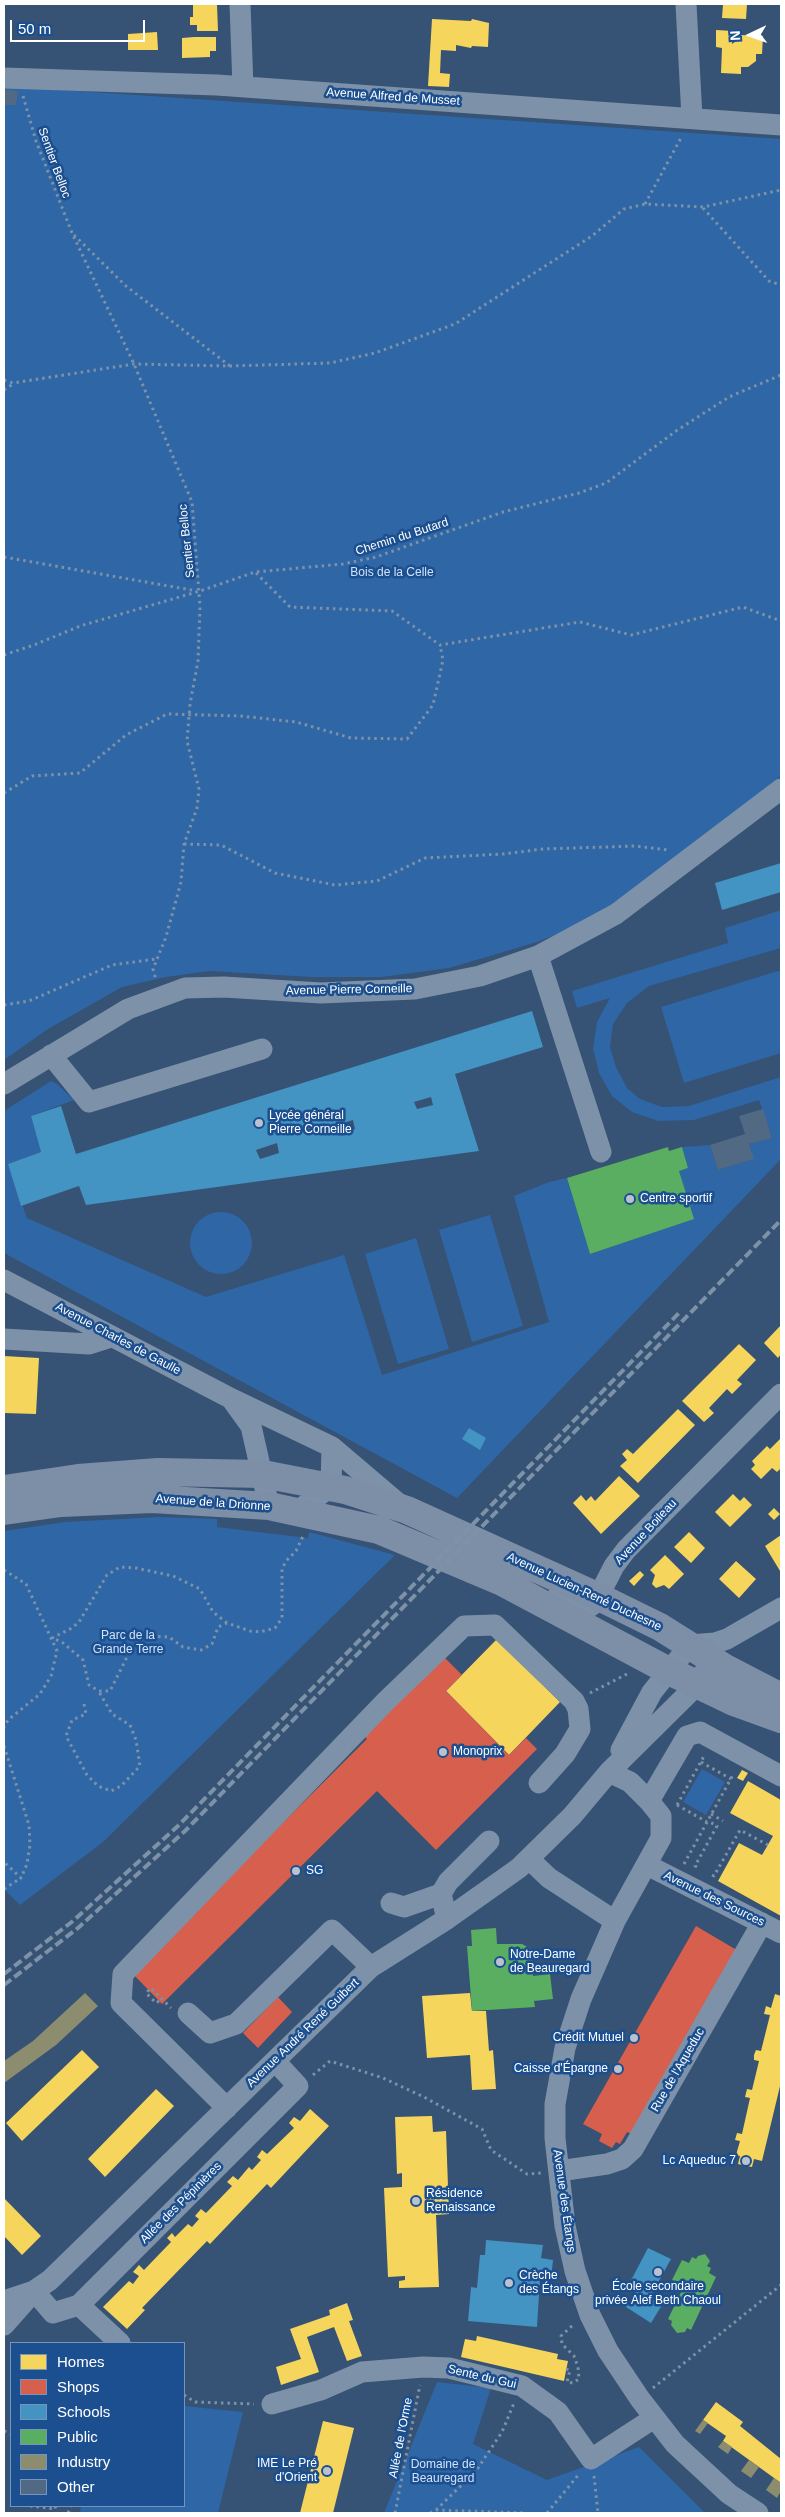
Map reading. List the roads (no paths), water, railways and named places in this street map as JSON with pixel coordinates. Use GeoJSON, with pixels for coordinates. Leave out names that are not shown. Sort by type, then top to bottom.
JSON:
{"type":"FeatureCollection","features":[{"type":"Feature","properties":{"kind":"main road"},"geometry":{"type":"LineString","coordinates":[[8,1486],[158,1472],[263,1474],[331,1487],[407,1510]]}},
{"type":"Feature","properties":{"kind":"main road","name":"Avenue de la Drionne"},"geometry":{"type":"LineString","coordinates":[[4,1512],[61,1503],[152,1499],[269,1506],[300,1523],[379,1530],[417,1545]]}},
{"type":"Feature","properties":{"kind":"main road","name":"Avenue Lucien-René Duchesne"},"geometry":{"type":"LineString","coordinates":[[407,1510],[599,1597],[781,1697]]}},
{"type":"Feature","properties":{"kind":"main road","name":"Avenue Lucien-René Duchesne"},"geometry":{"type":"LineString","coordinates":[[417,1545],[500,1581],[697,1685],[781,1719]]}},
{"type":"Feature","properties":{"kind":"street"},"geometry":{"type":"LineString","coordinates":[[240,4],[243,87]]}},
{"type":"Feature","properties":{"kind":"street"},"geometry":{"type":"LineString","coordinates":[[686,4],[692,118]]}},
{"type":"Feature","properties":{"kind":"street","name":"Avenue Alfred de Musset"},"geometry":{"type":"LineString","coordinates":[[11,78],[243,87],[781,125]]}},
{"type":"Feature","properties":{"kind":"street","name":"Avenue Pierre Corneille"},"geometry":{"type":"LineString","coordinates":[[4,1084],[128,1009],[185,988],[203,987],[320,993],[415,989],[480,976],[538,956],[616,914],[781,790]]}},
{"type":"Feature","properties":{"kind":"street"},"geometry":{"type":"LineString","coordinates":[[538,956],[601,1152]]}},
{"type":"Feature","properties":{"kind":"street"},"geometry":{"type":"LineString","coordinates":[[51,1055],[89,1102],[262,1049]]}},
{"type":"Feature","properties":{"kind":"street","name":"Avenue Charles de Gaulle"},"geometry":{"type":"LineString","coordinates":[[4,1280],[232,1399],[332,1447],[407,1510]]}},
{"type":"Feature","properties":{"kind":"street"},"geometry":{"type":"LineString","coordinates":[[4,1339],[89,1344],[111,1337]]}},
{"type":"Feature","properties":{"kind":"street","name":"Avenue Boileau"},"geometry":{"type":"LineString","coordinates":[[599,1597],[614,1566],[626,1550],[781,1394]]}},
{"type":"Feature","properties":{"kind":"street","name":"Avenue Charles de Gaulle"},"geometry":{"type":"LineString","coordinates":[[232,1399],[251,1426],[269,1506]]}},
{"type":"Feature","properties":{"kind":"street"},"geometry":{"type":"LineString","coordinates":[[300,1523],[331,1487],[332,1447]]}},
{"type":"Feature","properties":{"kind":"street"},"geometry":{"type":"LineString","coordinates":[[500,1581],[513,1578],[523,1581],[579,1609],[592,1606],[599,1597]]}},
{"type":"Feature","properties":{"kind":"street"},"geometry":{"type":"LineString","coordinates":[[701,1652],[781,1608]]}},
{"type":"Feature","properties":{"kind":"street"},"geometry":{"type":"LineString","coordinates":[[227,2108],[121,2003],[123,1974],[386,1701],[464,1626],[495,1625],[574,1701],[578,1709],[580,1729],[565,1754],[539,1784]]}},
{"type":"Feature","properties":{"kind":"street","name":"Avenue André René Guibert"},"geometry":{"type":"LineString","coordinates":[[608,1772],[652,1692],[669,1671],[701,1652]]}},
{"type":"Feature","properties":{"kind":"street","name":"Avenue André René Guibert"},"geometry":{"type":"LineString","coordinates":[[4,2300],[34,2291],[50,2280],[371,1967],[447,1919],[492,1888],[528,1859],[572,1816],[608,1772],[697,1685],[701,1652]]}},
{"type":"Feature","properties":{"kind":"street"},"geometry":{"type":"LineString","coordinates":[[608,1772],[630,1782],[662,1807],[687,1736],[700,1732],[781,1776]]}},
{"type":"Feature","properties":{"kind":"street","name":"Avenue des Étangs"},"geometry":{"type":"LineString","coordinates":[[662,1807],[661,1838],[616,1921],[581,1999],[564,2048],[556,2104],[555,2138],[567,2235],[575,2271],[590,2315],[608,2351],[640,2399],[692,2461],[730,2494],[758,2513]]}},
{"type":"Feature","properties":{"kind":"street"},"geometry":{"type":"LineString","coordinates":[[391,1903],[404,1907],[441,1894],[448,1882],[489,1841]]}},
{"type":"Feature","properties":{"kind":"street"},"geometry":{"type":"LineString","coordinates":[[528,1859],[549,1878],[616,1921]]}},
{"type":"Feature","properties":{"kind":"street","name":"Avenue des Sources"},"geometry":{"type":"LineString","coordinates":[[647,1865],[781,1933]]}},
{"type":"Feature","properties":{"kind":"street"},"geometry":{"type":"LineString","coordinates":[[441,1894],[447,1919]]}},
{"type":"Feature","properties":{"kind":"street","name":"Rue de l'Aqueduc"},"geometry":{"type":"LineString","coordinates":[[559,2171],[607,2164],[622,2159],[632,2149],[762,1923]]}},
{"type":"Feature","properties":{"kind":"street"},"geometry":{"type":"LineString","coordinates":[[188,2013],[210,2033],[236,2024],[332,1930],[371,1967]]}},
{"type":"Feature","properties":{"kind":"street","name":"Allée des Pépinières"},"geometry":{"type":"LineString","coordinates":[[34,2291],[52,2313],[78,2305],[298,2086],[275,2061]]}},
{"type":"Feature","properties":{"kind":"street"},"geometry":{"type":"LineString","coordinates":[[4,2325],[34,2291]]}},
{"type":"Feature","properties":{"kind":"street"},"geometry":{"type":"LineString","coordinates":[[78,2305],[119,2342]]}},
{"type":"Feature","properties":{"kind":"street","name":"Sente du Gui"},"geometry":{"type":"LineString","coordinates":[[272,2404],[321,2390],[362,2372],[423,2367],[449,2368],[522,2386],[558,2412],[591,2458],[654,2418]]}},
{"type":"Feature","properties":{"kind":"railway"},"geometry":{"type":"LineString","coordinates":[[4,1985],[78,1928],[185,1831],[781,1220]]}},
{"type":"Feature","properties":{"kind":"railway"},"geometry":{"type":"LineString","coordinates":[[4,1974],[73,1921],[178,1826],[679,1313]]}},
{"type":"Feature","properties":{"kind":"place","name":"Lycée général Pierre Corneille"},"geometry":{"type":"Point","coordinates":[259,1123]}},
{"type":"Feature","properties":{"kind":"place","name":"Centre sportif"},"geometry":{"type":"Point","coordinates":[630,1199]}},
{"type":"Feature","properties":{"kind":"place","name":"Monoprix"},"geometry":{"type":"Point","coordinates":[443,1752]}},
{"type":"Feature","properties":{"kind":"place","name":"SG"},"geometry":{"type":"Point","coordinates":[296,1871]}},
{"type":"Feature","properties":{"kind":"place","name":"Notre-Dame de Beauregard"},"geometry":{"type":"Point","coordinates":[500,1962]}},
{"type":"Feature","properties":{"kind":"place","name":"Crédit Mutuel"},"geometry":{"type":"Point","coordinates":[634,2038]}},
{"type":"Feature","properties":{"kind":"place","name":"Caisse d'Épargne"},"geometry":{"type":"Point","coordinates":[618,2069]}},
{"type":"Feature","properties":{"kind":"place","name":"Lc Aqueduc 7"},"geometry":{"type":"Point","coordinates":[746,2161]}},
{"type":"Feature","properties":{"kind":"place","name":"Résidence Renaissance"},"geometry":{"type":"Point","coordinates":[416,2201]}},
{"type":"Feature","properties":{"kind":"place","name":"École secondaire privée Alef Beth Chaoul"},"geometry":{"type":"Point","coordinates":[658,2272]}},
{"type":"Feature","properties":{"kind":"place","name":"Crèche des Étangs"},"geometry":{"type":"Point","coordinates":[509,2283]}},
{"type":"Feature","properties":{"kind":"place","name":"IME Le Pré d'Orient"},"geometry":{"type":"Point","coordinates":[327,2471]}},
{"type":"Feature","properties":{"kind":"park label","name":"Bois de la Celle"},"geometry":{"type":"Point","coordinates":[392,573]}},
{"type":"Feature","properties":{"kind":"park label","name":"Parc de la Grande Terre"},"geometry":{"type":"Point","coordinates":[128,1643]}},
{"type":"Feature","properties":{"kind":"park label","name":"Domaine de Beauregard"},"geometry":{"type":"Point","coordinates":[443,2472]}}]}
